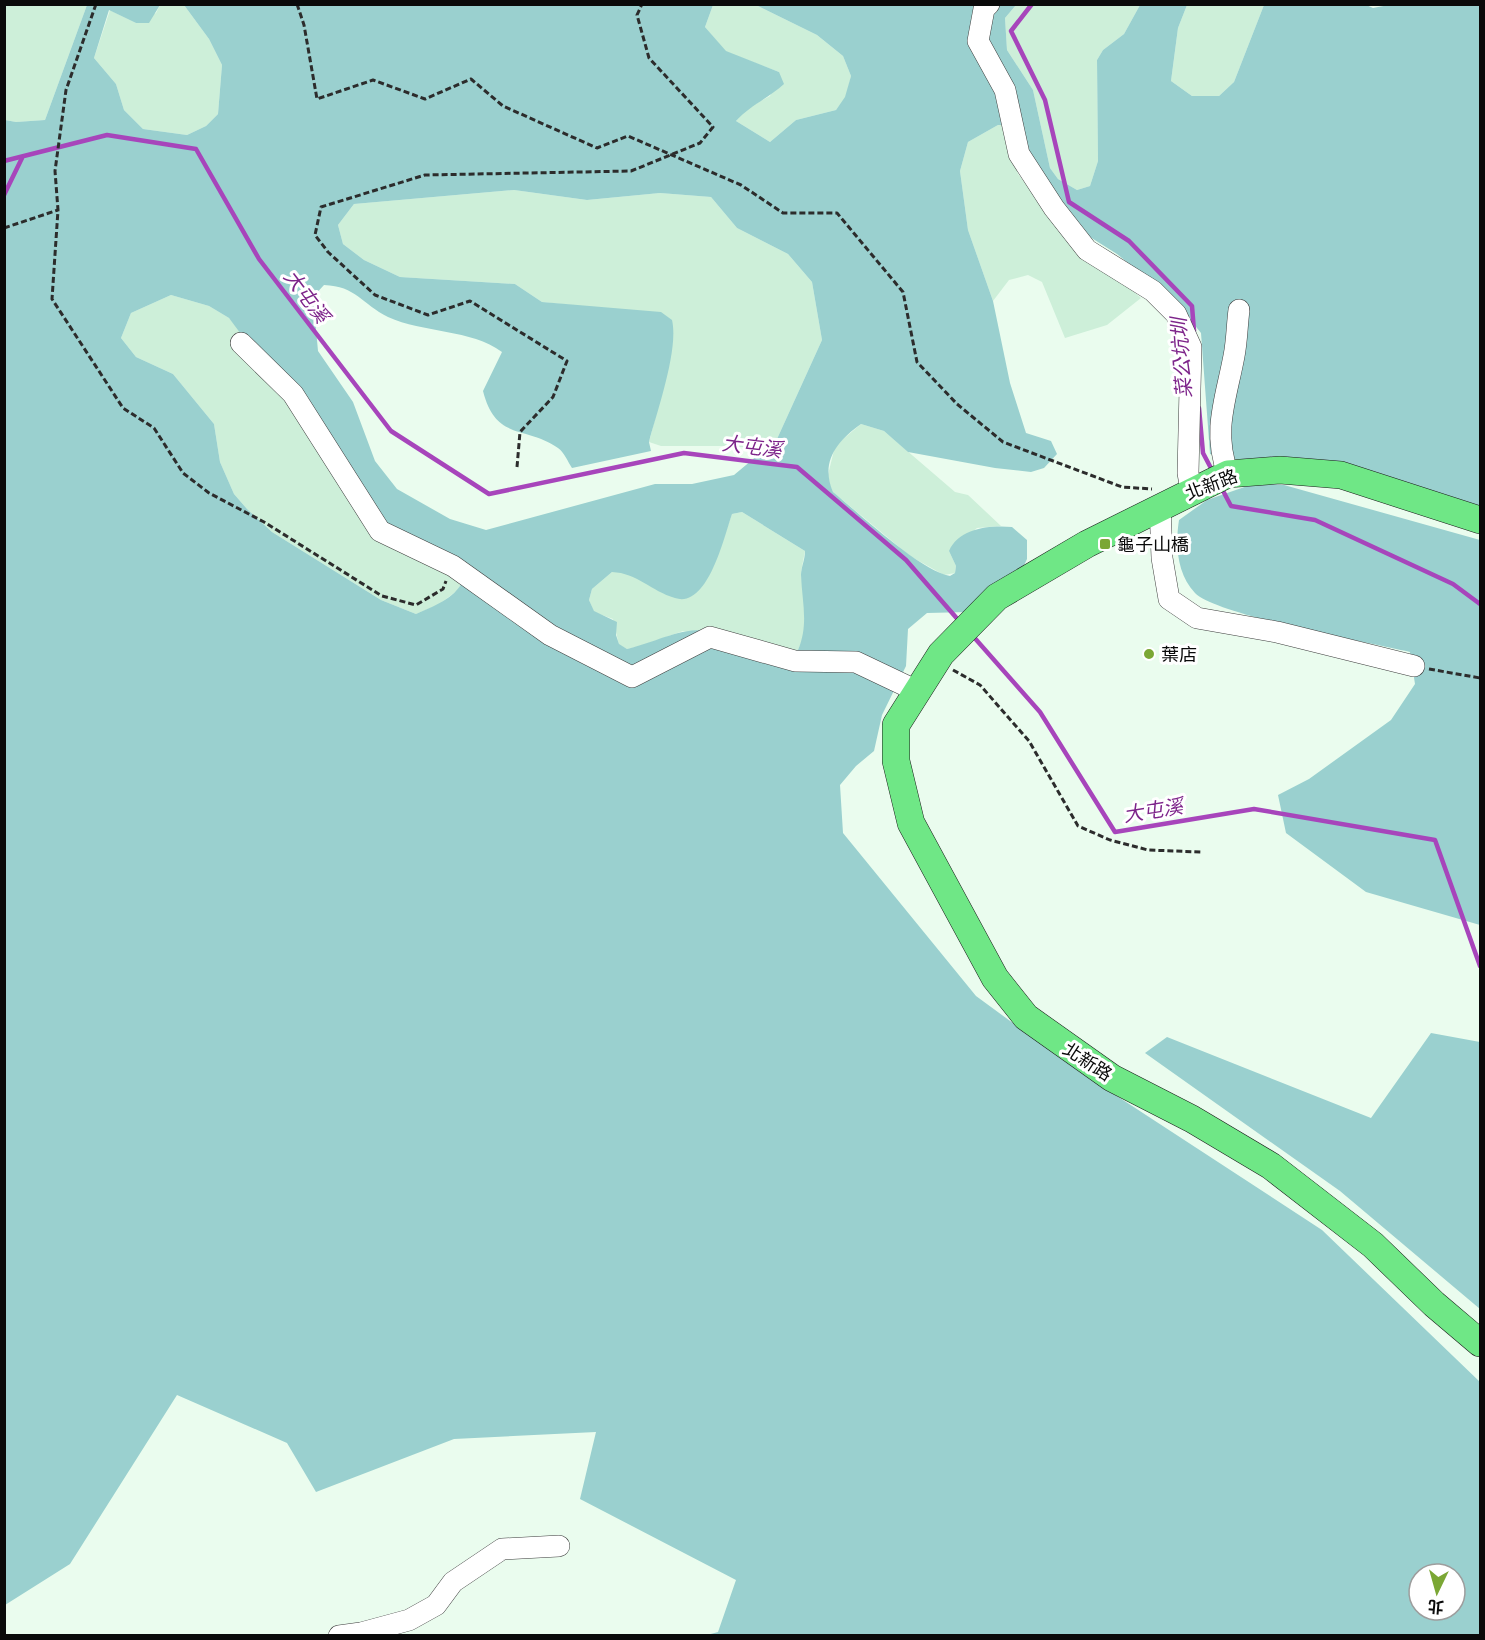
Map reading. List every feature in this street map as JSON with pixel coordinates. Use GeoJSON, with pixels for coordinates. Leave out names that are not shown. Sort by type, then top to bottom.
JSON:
{"type":"FeatureCollection","features":[{"type":"Feature","properties":{"kind":"main road","name":"北新路"},"geometry":{"type":"LineString","coordinates":[[1480,519],[1341,475],[1280,470],[1228,474],[1087,544],[997,597],[942,665],[917,691],[896,725],[896,761],[911,823],[995,978],[1026,1017],[1112,1078],[1192,1119],[1271,1166],[1373,1245],[1434,1304],[1480,1343]]}},
{"type":"Feature","properties":{"kind":"street"},"geometry":{"type":"LineString","coordinates":[[988,4],[984,9],[978,41],[1005,90],[1018,154],[1054,208],[1087,250],[1153,291],[1176,315],[1191,347],[1188,473],[1184,494],[1162,558],[1169,599],[1197,618],[1277,632],[1413,666]]}},
{"type":"Feature","properties":{"kind":"street"},"geometry":{"type":"LineString","coordinates":[[1228,474],[1221,455],[1219,438],[1235,354],[1239,310]]}},
{"type":"Feature","properties":{"kind":"street"},"geometry":{"type":"LineString","coordinates":[[241,343],[293,394],[380,531],[453,566],[550,635],[632,677],[710,637],[795,661],[856,662],[917,691]]}},
{"type":"Feature","properties":{"kind":"street"},"geometry":{"type":"LineString","coordinates":[[339,1635],[362,1633],[409,1620],[436,1605],[453,1582],[502,1549],[559,1546]]}},
{"type":"Feature","properties":{"kind":"path"},"geometry":{"type":"LineString","coordinates":[[96,4],[66,90],[55,171],[58,210],[52,299],[123,408],[154,428],[183,472],[209,493],[264,522],[382,596],[416,605],[443,589],[453,566]]}},
{"type":"Feature","properties":{"kind":"path"},"geometry":{"type":"LineString","coordinates":[[297,4],[304,25],[317,99],[373,80],[425,99],[471,79],[503,106],[597,148],[628,136],[741,185],[783,213],[837,213],[903,292],[917,362],[957,404],[1003,442],[1122,487],[1176,491],[1184,494]]}},
{"type":"Feature","properties":{"kind":"path"},"geometry":{"type":"LineString","coordinates":[[517,467],[520,432],[554,398],[567,361],[470,301],[428,315],[375,295],[328,252],[315,235],[321,207],[425,175],[631,171],[700,143],[713,127],[649,58],[637,15],[642,4]]}},
{"type":"Feature","properties":{"kind":"path"},"geometry":{"type":"LineString","coordinates":[[4,228],[58,210]]}},
{"type":"Feature","properties":{"kind":"path"},"geometry":{"type":"LineString","coordinates":[[942,665],[980,685],[1029,741],[1078,826],[1110,840],[1148,850],[1201,852]]}},
{"type":"Feature","properties":{"kind":"path"},"geometry":{"type":"LineString","coordinates":[[1413,666],[1480,678]]}},
{"type":"Feature","properties":{"kind":"green space"},"geometry":{"type":"Polygon","coordinates":[[[4,5],[87,5],[45,120],[16,122],[5,120],[4,5]]]}},
{"type":"Feature","properties":{"kind":"green space"},"geometry":{"type":"Polygon","coordinates":[[[160,5],[184,5],[209,39],[222,65],[218,114],[206,126],[187,135],[143,129],[124,110],[116,84],[94,58],[110,10],[136,23],[156,13],[160,5]]]}},
{"type":"Feature","properties":{"kind":"green space"},"geometry":{"type":"Polygon","coordinates":[[[713,5],[756,5],[817,35],[843,56],[851,76],[846,97],[836,110],[796,120],[770,142],[736,121],[746,109],[770,96],[779,72],[726,52],[705,27],[713,5]]]}},
{"type":"Feature","properties":{"kind":"green space"},"geometry":{"type":"Polygon","coordinates":[[[1016,5],[1140,5],[1124,34],[1103,50],[1097,60],[1098,161],[1090,186],[1077,190],[1058,179],[1050,168],[1033,90],[1007,50],[1005,18],[1016,5]]]}},
{"type":"Feature","properties":{"kind":"green space"},"geometry":{"type":"Polygon","coordinates":[[[1187,5],[1264,5],[1234,82],[1219,96],[1192,96],[1171,81],[1178,28],[1187,5]]]}},
{"type":"Feature","properties":{"kind":"green space"},"geometry":{"type":"Polygon","coordinates":[[[998,125],[1004,125],[1018,174],[1080,254],[1141,298],[1107,325],[1065,338],[1042,282],[1028,275],[1009,280],[993,301],[968,230],[960,171],[968,142],[998,125]]]}},
{"type":"Feature","properties":{"kind":"green space"},"geometry":{"type":"Polygon","coordinates":[[[514,190],[587,200],[660,193],[711,197],[737,228],[788,254],[812,282],[822,340],[777,439],[766,449],[727,446],[661,446],[649,442],[664,384],[600,308],[542,302],[515,284],[400,277],[364,260],[343,244],[338,225],[354,204],[514,190]]]}},
{"type":"Feature","properties":{"kind":"green space"},"geometry":{"type":"Polygon","coordinates":[[[171,295],[209,306],[229,318],[463,581],[458,590],[438,605],[416,614],[381,600],[272,532],[247,509],[234,494],[220,462],[214,424],[173,374],[136,357],[121,338],[131,313],[171,295]]]}},
{"type":"Feature","properties":{"kind":"green space"},"geometry":{"type":"Polygon","coordinates":[[[861,424],[884,431],[955,492],[968,495],[1001,526],[977,528],[949,551],[956,566],[955,573],[944,575],[910,556],[833,492],[827,479],[835,446],[861,424]]]}},
{"type":"Feature","properties":{"kind":"green space"},"geometry":{"type":"Polygon","coordinates":[[[742,512],[805,551],[801,572],[806,618],[804,636],[798,650],[786,655],[683,631],[641,646],[627,649],[619,645],[613,619],[594,612],[589,600],[592,589],[612,572],[713,567],[732,514],[742,512]]]}},
{"type":"Feature","properties":{"kind":"shaded area"},"geometry":{"type":"Polygon","coordinates":[[[1364,4],[1373,8],[1394,4],[1480,5],[1480,509],[1274,459],[1233,459],[1210,454],[1201,333],[1176,302],[1117,254],[1090,237],[1029,160],[1018,125],[998,125],[968,142],[960,171],[968,230],[993,301],[1010,383],[1026,433],[1051,441],[1057,454],[1044,468],[1031,472],[995,468],[908,452],[884,431],[861,424],[838,445],[833,453],[829,481],[833,492],[906,553],[937,572],[950,576],[955,573],[956,566],[949,551],[960,537],[976,530],[1012,527],[1027,540],[1027,559],[1020,574],[969,612],[927,613],[908,629],[906,666],[882,715],[874,751],[856,766],[840,785],[843,833],[976,996],[1077,1070],[1322,1230],[1480,1382],[1480,1635],[707,1635],[718,1632],[736,1580],[580,1499],[596,1432],[454,1439],[316,1492],[287,1443],[177,1395],[70,1564],[5,1605],[5,120],[16,122],[45,120],[87,5],[160,5],[149,23],[136,23],[109,10],[94,58],[116,84],[124,110],[143,129],[187,135],[206,126],[218,114],[222,65],[209,39],[184,5],[713,5],[705,27],[726,51],[779,72],[784,84],[747,110],[736,121],[770,142],[796,120],[836,110],[845,97],[851,76],[843,56],[817,35],[756,5],[1016,5],[1005,18],[1007,50],[1033,90],[1050,168],[1058,179],[1077,190],[1090,186],[1098,161],[1097,60],[1103,50],[1124,34],[1140,5],[1187,5],[1178,28],[1171,81],[1192,96],[1219,96],[1234,82],[1264,5],[1364,4]],[[514,190],[354,204],[338,225],[343,244],[364,260],[400,277],[515,284],[542,302],[661,312],[672,320],[672,347],[662,398],[649,442],[651,451],[572,468],[558,448],[504,425],[489,407],[483,391],[502,352],[476,339],[416,326],[388,317],[351,292],[324,285],[313,297],[318,351],[353,402],[375,461],[397,489],[450,519],[486,530],[655,484],[692,484],[734,475],[777,439],[822,340],[812,282],[788,254],[737,228],[711,197],[660,193],[587,200],[514,190]],[[171,295],[131,313],[121,338],[136,357],[173,374],[214,424],[220,462],[234,494],[247,509],[272,532],[381,600],[416,614],[454,593],[463,581],[385,528],[229,318],[209,306],[171,295]],[[742,512],[732,514],[713,569],[697,593],[687,598],[675,598],[637,579],[612,572],[592,589],[589,600],[594,611],[617,622],[616,635],[619,644],[627,649],[674,634],[709,630],[760,648],[780,652],[798,650],[804,622],[801,575],[805,551],[742,512]]]}},
{"type":"Feature","properties":{"kind":"shaded area"},"geometry":{"type":"Polygon","coordinates":[[[1256,483],[1284,485],[1480,540],[1480,925],[1366,892],[1286,833],[1278,795],[1309,779],[1391,720],[1415,684],[1410,652],[1262,619],[1232,610],[1195,593],[1184,577],[1179,559],[1177,539],[1179,520],[1207,500],[1256,483]]]}},
{"type":"Feature","properties":{"kind":"shaded area"},"geometry":{"type":"Polygon","coordinates":[[[1431,1033],[1480,1042],[1480,1309],[1340,1191],[1145,1053],[1167,1037],[1371,1118],[1431,1033]]]}},
{"type":"Feature","properties":{"kind":"waterway","name":"菜公坑圳"},"geometry":{"type":"LineString","coordinates":[[1032,4],[1011,31],[1045,100],[1069,202],[1129,241],[1192,306],[1194,331]]}},
{"type":"Feature","properties":{"kind":"waterway","name":"大屯溪"},"geometry":{"type":"LineString","coordinates":[[4,161],[107,135],[196,149],[259,259],[391,431],[489,494],[684,453],[797,467],[906,560],[960,622]]}},
{"type":"Feature","properties":{"kind":"waterway"},"geometry":{"type":"LineString","coordinates":[[4,195],[22,158]]}},
{"type":"Feature","properties":{"kind":"waterway","name":"菜公坑圳"},"geometry":{"type":"LineString","coordinates":[[1199,408],[1203,453],[1213,472]]}},
{"type":"Feature","properties":{"kind":"waterway","name":"菜公坑圳"},"geometry":{"type":"LineString","coordinates":[[1221,487],[1231,506],[1315,520],[1453,584],[1480,604]]}},
{"type":"Feature","properties":{"kind":"waterway","name":"大屯溪"},"geometry":{"type":"LineString","coordinates":[[972,635],[1040,712],[1115,832],[1254,809],[1435,840],[1480,966]]}},
{"type":"Feature","properties":{"kind":"place","name":"龜子山橋"},"geometry":{"type":"Point","coordinates":[1105,544]}},
{"type":"Feature","properties":{"kind":"place","name":"葉店"},"geometry":{"type":"Point","coordinates":[1149,654]}}]}
